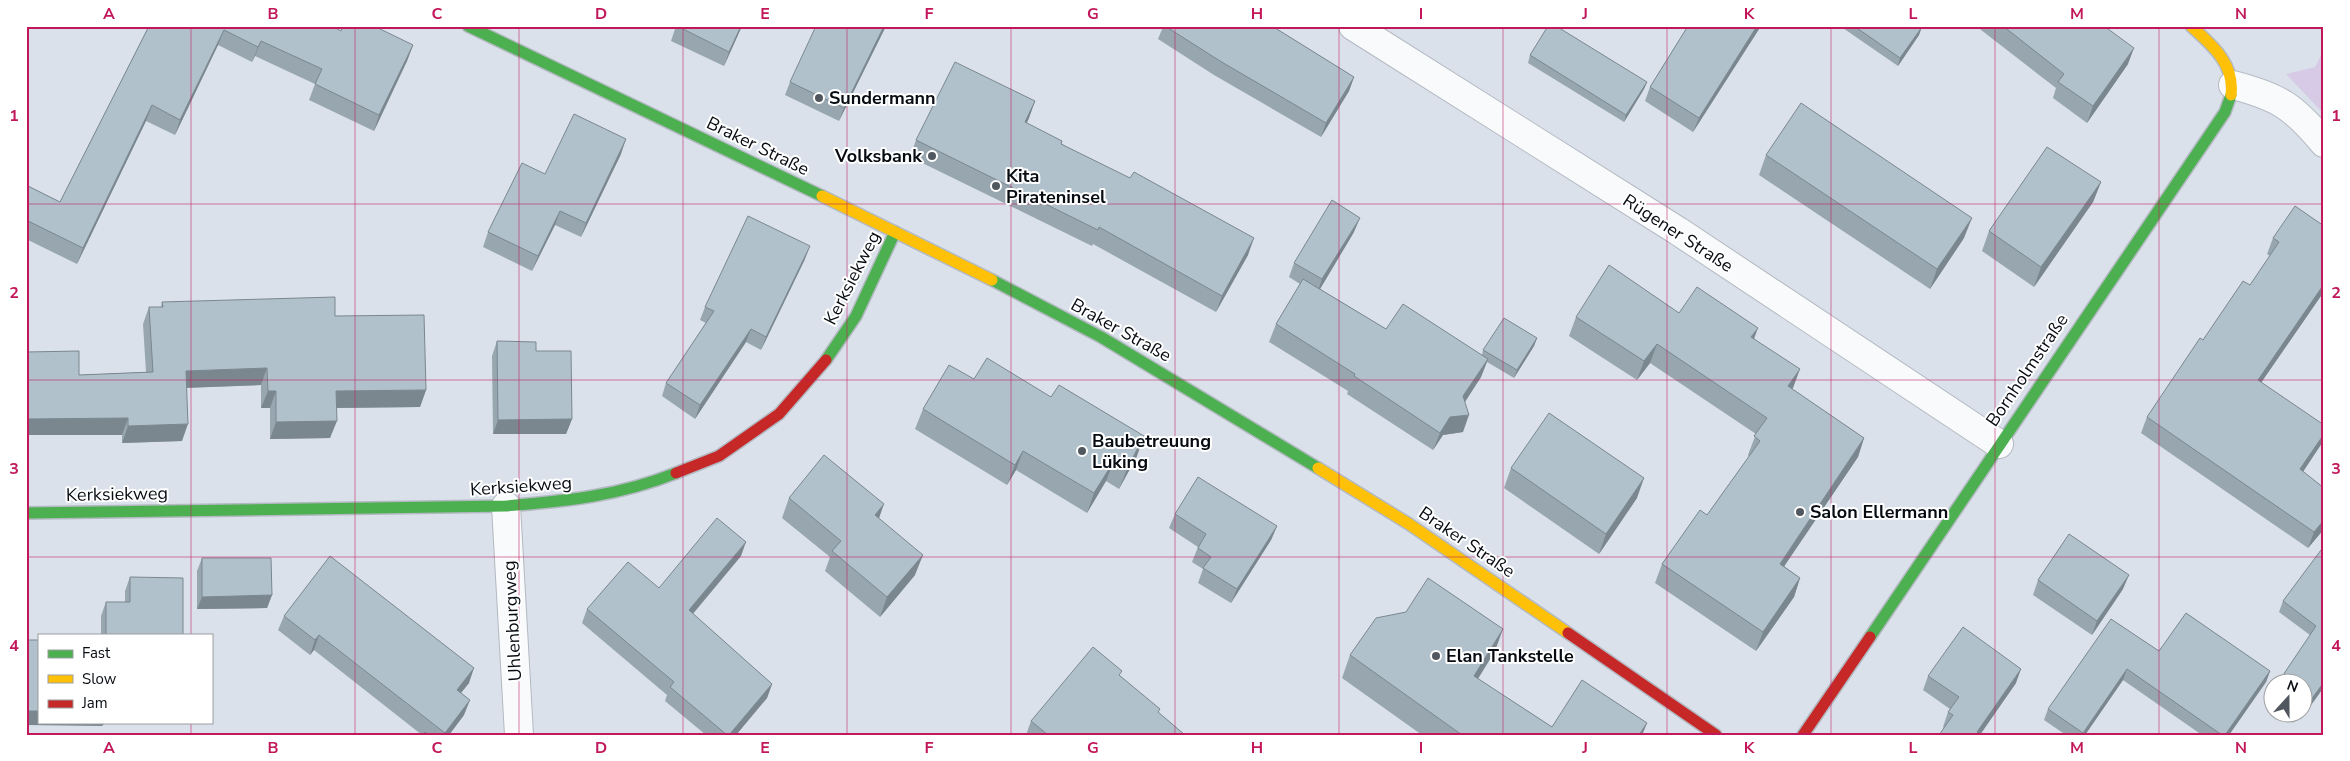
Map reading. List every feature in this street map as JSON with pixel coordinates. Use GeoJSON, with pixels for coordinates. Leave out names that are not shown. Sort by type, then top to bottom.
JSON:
{"type":"FeatureCollection","features":[{"type":"Feature","properties":{"kind":"street","name":"Braker Straße"},"geometry":{"type":"LineString","coordinates":[[468,26],[895,232],[1101,338],[1281,444],[1409,524],[1716,735]]}},
{"type":"Feature","properties":{"kind":"street","name":"Rügener Straße"},"geometry":{"type":"LineString","coordinates":[[1353,26],[1678,231],[1999,444]]}},
{"type":"Feature","properties":{"kind":"street"},"geometry":{"type":"LineString","coordinates":[[2191,26],[2223,58],[2229,68],[2233,85],[2266,94],[2281,102],[2304,119],[2324,143]]}},
{"type":"Feature","properties":{"kind":"street","name":"Bornholmstraße"},"geometry":{"type":"LineString","coordinates":[[1803,735],[2225,112],[2232,98],[2233,85]]}},
{"type":"Feature","properties":{"kind":"street","name":"Kerksiekweg"},"geometry":{"type":"LineString","coordinates":[[26,513],[506,506],[579,500],[644,486],[719,456],[771,419],[809,381],[841,340],[856,316],[895,232]]}},
{"type":"Feature","properties":{"kind":"street","name":"Uhlenburgweg"},"geometry":{"type":"LineString","coordinates":[[506,506],[519,735]]}},
{"type":"Feature","properties":{"kind":"shaded area"},"geometry":{"type":"Polygon","coordinates":[[[2324,50],[2324,114],[2286,74],[2315,67],[2324,50]]]}},
{"type":"Feature","properties":{"kind":"building"},"geometry":{"type":"Polygon","coordinates":[[[149,26],[332,26],[341,31],[343,26],[374,26],[413,45],[379,115],[315,84],[322,69],[261,41],[258,47],[224,30],[180,120],[152,105],[83,248],[26,220],[26,185],[60,202],[149,26]]]}},
{"type":"Feature","properties":{"kind":"building"},"geometry":{"type":"Polygon","coordinates":[[[677,26],[741,26],[729,52],[677,26]]]}},
{"type":"Feature","properties":{"kind":"building"},"geometry":{"type":"Polygon","coordinates":[[[816,26],[884,26],[844,108],[790,82],[816,26]]]}},
{"type":"Feature","properties":{"kind":"building"},"geometry":{"type":"Polygon","coordinates":[[[1165,26],[1272,26],[1354,77],[1326,123],[1220,61],[1165,26]]]}},
{"type":"Feature","properties":{"kind":"building"},"geometry":{"type":"Polygon","coordinates":[[[1548,26],[1556,26],[1647,82],[1626,115],[1530,55],[1548,26]]]}},
{"type":"Feature","properties":{"kind":"building"},"geometry":{"type":"Polygon","coordinates":[[[1688,26],[1757,26],[1699,118],[1650,87],[1688,26]]]}},
{"type":"Feature","properties":{"kind":"building"},"geometry":{"type":"Polygon","coordinates":[[[1854,26],[1921,26],[1922,27],[1900,58],[1854,26]]]}},
{"type":"Feature","properties":{"kind":"building"},"geometry":{"type":"Polygon","coordinates":[[[2003,26],[2104,26],[2134,48],[2093,106],[2058,82],[2064,74],[2003,26]]]}},
{"type":"Feature","properties":{"kind":"building"},"geometry":{"type":"Polygon","coordinates":[[[955,62],[1035,101],[1025,122],[1062,141],[1061,144],[1130,178],[1134,172],[1254,238],[1222,296],[1099,227],[1098,230],[916,140],[955,62]]]}},
{"type":"Feature","properties":{"kind":"building"},"geometry":{"type":"Polygon","coordinates":[[[1801,103],[1972,218],[1937,269],[1766,155],[1801,103]]]}},
{"type":"Feature","properties":{"kind":"building"},"geometry":{"type":"Polygon","coordinates":[[[574,114],[626,139],[586,223],[560,211],[538,256],[488,232],[522,163],[545,174],[574,114]]]}},
{"type":"Feature","properties":{"kind":"building"},"geometry":{"type":"Polygon","coordinates":[[[2047,147],[2101,182],[2041,267],[1989,231],[2047,147]]]}},
{"type":"Feature","properties":{"kind":"building"},"geometry":{"type":"Polygon","coordinates":[[[1332,200],[1360,218],[1322,279],[1294,263],[1332,200]]]}},
{"type":"Feature","properties":{"kind":"building"},"geometry":{"type":"Polygon","coordinates":[[[2295,206],[2324,226],[2324,284],[2258,380],[2324,425],[2324,434],[2300,469],[2324,488],[2324,520],[2314,532],[2147,417],[2200,338],[2203,340],[2243,281],[2250,285],[2279,242],[2273,238],[2295,206]]]}},
{"type":"Feature","properties":{"kind":"building"},"geometry":{"type":"Polygon","coordinates":[[[748,216],[810,246],[766,337],[751,329],[700,405],[666,383],[714,311],[705,307],[748,216]]]}},
{"type":"Feature","properties":{"kind":"building"},"geometry":{"type":"Polygon","coordinates":[[[1609,265],[1679,313],[1697,287],[1758,328],[1751,337],[1800,369],[1788,386],[1864,438],[1780,564],[1800,578],[1763,632],[1662,564],[1700,510],[1707,515],[1760,441],[1754,436],[1767,418],[1657,344],[1644,361],[1576,317],[1609,265]]]}},
{"type":"Feature","properties":{"kind":"building"},"geometry":{"type":"Polygon","coordinates":[[[1303,279],[1386,329],[1403,304],[1488,359],[1463,396],[1469,415],[1450,417],[1440,433],[1354,376],[1355,374],[1276,324],[1303,279]]]}},
{"type":"Feature","properties":{"kind":"building"},"geometry":{"type":"Polygon","coordinates":[[[335,297],[335,316],[424,315],[426,390],[336,391],[337,421],[276,422],[276,391],[268,391],[267,368],[186,371],[188,424],[128,426],[128,418],[26,419],[26,352],[79,351],[79,375],[153,372],[149,307],[163,307],[162,302],[335,297]]]}},
{"type":"Feature","properties":{"kind":"building"},"geometry":{"type":"Polygon","coordinates":[[[1504,318],[1537,338],[1517,370],[1483,350],[1504,318]]]}},
{"type":"Feature","properties":{"kind":"building"},"geometry":{"type":"Polygon","coordinates":[[[497,341],[536,342],[536,351],[571,351],[572,419],[498,420],[497,341]]]}},
{"type":"Feature","properties":{"kind":"building"},"geometry":{"type":"Polygon","coordinates":[[[987,358],[1051,397],[1059,385],[1144,436],[1127,469],[1114,461],[1094,493],[1023,451],[1015,465],[923,409],[949,365],[974,379],[987,358]]]}},
{"type":"Feature","properties":{"kind":"building"},"geometry":{"type":"Polygon","coordinates":[[[1549,413],[1644,478],[1606,534],[1511,468],[1549,413]]]}},
{"type":"Feature","properties":{"kind":"building"},"geometry":{"type":"Polygon","coordinates":[[[824,455],[884,504],[875,515],[923,555],[887,597],[832,551],[841,541],[789,498],[824,455]]]}},
{"type":"Feature","properties":{"kind":"building"},"geometry":{"type":"Polygon","coordinates":[[[1198,477],[1277,526],[1237,589],[1203,568],[1211,557],[1198,548],[1206,534],[1175,514],[1198,477]]]}},
{"type":"Feature","properties":{"kind":"building"},"geometry":{"type":"Polygon","coordinates":[[[717,518],[746,542],[689,610],[772,684],[729,735],[670,687],[674,682],[587,609],[628,562],[659,588],[717,518]]]}},
{"type":"Feature","properties":{"kind":"building"},"geometry":{"type":"Polygon","coordinates":[[[2069,534],[2129,575],[2097,621],[2038,580],[2069,534]]]}},
{"type":"Feature","properties":{"kind":"building"},"geometry":{"type":"Polygon","coordinates":[[[2321,550],[2324,552],[2324,682],[2312,698],[2312,674],[2284,674],[2316,626],[2283,601],[2321,550]]]}},
{"type":"Feature","properties":{"kind":"building"},"geometry":{"type":"Polygon","coordinates":[[[330,556],[474,668],[457,690],[470,700],[445,733],[319,635],[315,640],[284,616],[330,556]]]}},
{"type":"Feature","properties":{"kind":"building"},"geometry":{"type":"Polygon","coordinates":[[[202,558],[271,558],[272,595],[202,597],[202,558]]]}},
{"type":"Feature","properties":{"kind":"building"},"geometry":{"type":"Polygon","coordinates":[[[130,577],[183,578],[183,634],[106,634],[106,602],[130,602],[130,577]]]}},
{"type":"Feature","properties":{"kind":"building"},"geometry":{"type":"Polygon","coordinates":[[[1428,578],[1503,629],[1474,676],[1552,727],[1582,680],[1647,723],[1639,735],[1462,735],[1350,655],[1376,618],[1406,612],[1428,578]]]}},
{"type":"Feature","properties":{"kind":"building"},"geometry":{"type":"Polygon","coordinates":[[[2186,613],[2270,671],[2268,674],[2262,674],[2262,682],[2225,735],[2222,735],[2127,669],[2083,733],[2048,709],[2111,619],[2159,651],[2186,613]]]}},
{"type":"Feature","properties":{"kind":"building"},"geometry":{"type":"Polygon","coordinates":[[[1963,627],[2021,669],[1977,732],[1980,735],[1939,735],[1953,715],[1948,712],[1959,697],[1928,676],[1963,627]]]}},
{"type":"Feature","properties":{"kind":"building"},"geometry":{"type":"Polygon","coordinates":[[[26,640],[38,640],[38,711],[26,711],[26,640]]]}},
{"type":"Feature","properties":{"kind":"building"},"geometry":{"type":"Polygon","coordinates":[[[1093,647],[1122,671],[1119,675],[1160,709],[1158,712],[1185,735],[1048,735],[1031,721],[1093,647]]]}},
{"type":"Feature","properties":{"kind":"traffic: fast"},"geometry":{"type":"LineString","coordinates":[[468,26],[822,196]]}},
{"type":"Feature","properties":{"kind":"traffic: fast"},"geometry":{"type":"LineString","coordinates":[[1870,637],[2225,112],[2231,95]]}},
{"type":"Feature","properties":{"kind":"traffic: fast"},"geometry":{"type":"LineString","coordinates":[[826,360],[856,316],[895,232]]}},
{"type":"Feature","properties":{"kind":"traffic: fast"},"geometry":{"type":"LineString","coordinates":[[992,280],[1101,337],[1318,468]]}},
{"type":"Feature","properties":{"kind":"traffic: fast"},"geometry":{"type":"LineString","coordinates":[[26,513],[506,506],[550,502],[613,492],[655,481],[676,473]]}},
{"type":"Feature","properties":{"kind":"traffic: slow"},"geometry":{"type":"LineString","coordinates":[[2191,26],[2207,40],[2226,65],[2231,84],[2231,95]]}},
{"type":"Feature","properties":{"kind":"traffic: slow"},"geometry":{"type":"LineString","coordinates":[[822,196],[992,280]]}},
{"type":"Feature","properties":{"kind":"traffic: slow"},"geometry":{"type":"LineString","coordinates":[[1318,468],[1409,524],[1568,633]]}},
{"type":"Feature","properties":{"kind":"traffic: jam"},"geometry":{"type":"LineString","coordinates":[[676,473],[719,456],[779,414],[826,360]]}},
{"type":"Feature","properties":{"kind":"traffic: jam"},"geometry":{"type":"LineString","coordinates":[[1568,633],[1716,735]]}},
{"type":"Feature","properties":{"kind":"traffic: jam"},"geometry":{"type":"LineString","coordinates":[[1803,735],[1870,637]]}},
{"type":"Feature","properties":{"kind":"place","name":"Sundermann"},"geometry":{"type":"Point","coordinates":[819,98]}},
{"type":"Feature","properties":{"kind":"place","name":"Volksbank"},"geometry":{"type":"Point","coordinates":[932,156]}},
{"type":"Feature","properties":{"kind":"place","name":"Kita Pirateninsel"},"geometry":{"type":"Point","coordinates":[996,186]}},
{"type":"Feature","properties":{"kind":"place","name":"Baubetreuung Lüking"},"geometry":{"type":"Point","coordinates":[1082,451]}},
{"type":"Feature","properties":{"kind":"place","name":"Salon Ellermann"},"geometry":{"type":"Point","coordinates":[1800,512]}},
{"type":"Feature","properties":{"kind":"place","name":"Elan Tankstelle"},"geometry":{"type":"Point","coordinates":[1436,656]}}]}
